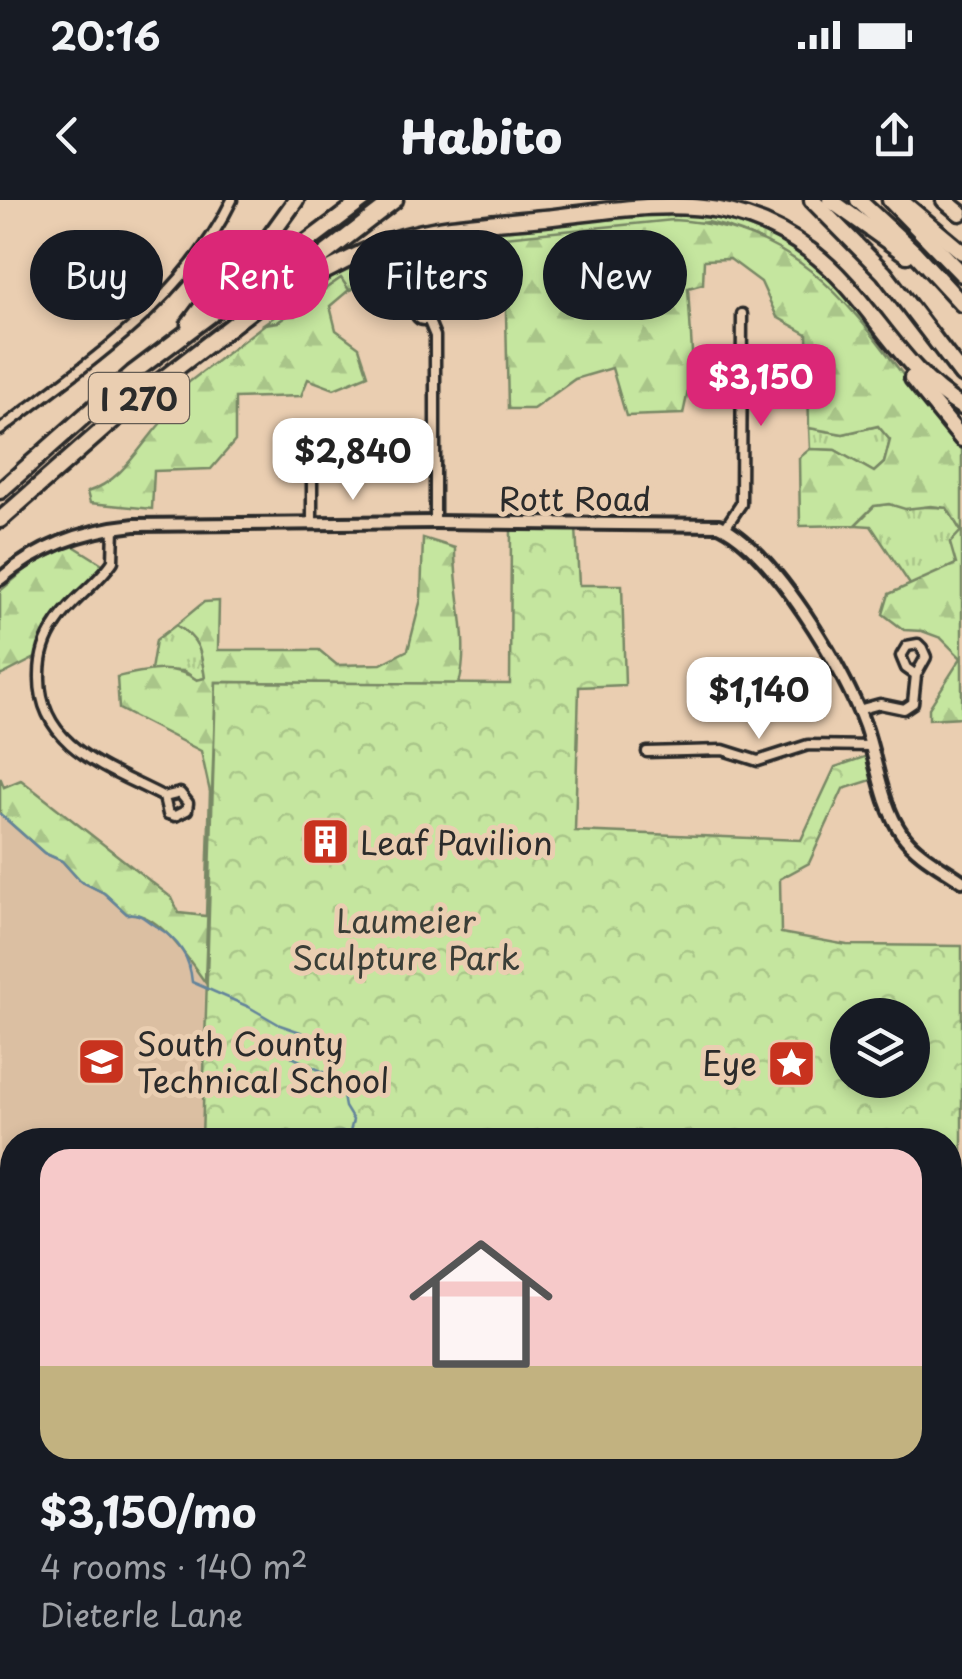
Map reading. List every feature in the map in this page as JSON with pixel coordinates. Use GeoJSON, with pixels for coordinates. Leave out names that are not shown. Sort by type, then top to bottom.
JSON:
{"type":"FeatureCollection","features":[{"type":"Feature","properties":{"kind":"highway","name":"I 270"},"geometry":{"type":"LineString","coordinates":[[0,491],[101,399],[364,200]]}},
{"type":"Feature","properties":{"kind":"highway","name":"I 270"},"geometry":{"type":"LineString","coordinates":[[329,252],[395,200]]}},
{"type":"Feature","properties":{"kind":"highway"},"geometry":{"type":"LineString","coordinates":[[812,200],[884,274],[962,375]]}},
{"type":"Feature","properties":{"kind":"highway"},"geometry":{"type":"LineString","coordinates":[[830,200],[934,272]]}},
{"type":"Feature","properties":{"kind":"highway"},"geometry":{"type":"LineString","coordinates":[[858,200],[962,304]]}},
{"type":"Feature","properties":{"kind":"highway"},"geometry":{"type":"LineString","coordinates":[[890,200],[962,274]]}},
{"type":"Feature","properties":{"kind":"highway"},"geometry":{"type":"LineString","coordinates":[[900,200],[962,252]]}},
{"type":"Feature","properties":{"kind":"highway"},"geometry":{"type":"LineString","coordinates":[[180,337],[204,304],[257,252],[294,202]]}},
{"type":"Feature","properties":{"kind":"highway"},"geometry":{"type":"LineString","coordinates":[[329,272],[372,248],[420,233],[607,211],[688,206],[738,215],[790,237],[833,270],[924,381],[962,408]]}},
{"type":"Feature","properties":{"kind":"highway"},"geometry":{"type":"LineString","coordinates":[[873,319],[909,375],[962,439]]}},
{"type":"Feature","properties":{"kind":"highway","name":"I 270"},"geometry":{"type":"LineString","coordinates":[[0,520],[128,406],[242,320]]}},
{"type":"Feature","properties":{"kind":"street"},"geometry":{"type":"LineString","coordinates":[[0,430],[152,311],[200,255],[232,200]]}},
{"type":"Feature","properties":{"kind":"street"},"geometry":{"type":"LineString","coordinates":[[742,314],[741,504],[725,528],[782,582],[842,678],[858,710],[891,812],[903,836],[962,881]]}},
{"type":"Feature","properties":{"kind":"street"},"geometry":{"type":"LineString","coordinates":[[428,320],[435,336],[435,522]]}},
{"type":"Feature","properties":{"kind":"street"},"geometry":{"type":"LineString","coordinates":[[312,522],[313,451]]}},
{"type":"Feature","properties":{"kind":"street","name":"Rott Road"},"geometry":{"type":"LineString","coordinates":[[0,579],[53,545],[114,527],[435,522],[710,524],[725,528]]}},
{"type":"Feature","properties":{"kind":"street"},"geometry":{"type":"LineString","coordinates":[[114,527],[113,561],[65,613],[44,646],[41,693],[53,726],[70,746],[164,798]]}},
{"type":"Feature","properties":{"kind":"street"},"geometry":{"type":"LineString","coordinates":[[858,710],[880,704],[904,709],[913,703],[916,676]]}},
{"type":"Feature","properties":{"kind":"street"},"geometry":{"type":"LineString","coordinates":[[647,752],[722,750],[758,761],[808,745],[871,746]]}},
{"type":"Feature","properties":{"kind":"shaded area","name":"South County Technical School"},"geometry":{"type":"Polygon","coordinates":[[[0,814],[44,853],[62,861],[80,880],[104,893],[127,914],[140,914],[167,931],[205,982],[202,1128],[0,1128],[0,814]]]}},
{"type":"Feature","properties":{"kind":"green space"},"geometry":{"type":"Polygon","coordinates":[[[674,213],[736,224],[765,234],[816,265],[838,285],[876,336],[820,281],[781,251],[759,239],[708,222],[627,230],[543,230],[543,238],[523,240],[523,230],[500,230],[674,213]]]}},
{"type":"Feature","properties":{"kind":"green space"},"geometry":{"type":"Polygon","coordinates":[[[673,220],[726,228],[771,245],[809,269],[872,334],[962,449],[962,717],[929,719],[929,708],[961,658],[941,638],[904,630],[883,614],[889,594],[956,564],[950,543],[961,531],[947,508],[905,509],[889,504],[874,506],[855,525],[800,526],[799,458],[810,449],[835,450],[874,472],[884,463],[890,440],[878,426],[843,434],[809,428],[807,334],[777,317],[761,282],[730,259],[704,260],[703,284],[688,288],[693,368],[683,414],[626,416],[612,368],[575,379],[533,409],[508,409],[506,320],[523,320],[523,235],[543,233],[543,320],[687,320],[687,230],[574,230],[673,220]]]}},
{"type":"Feature","properties":{"kind":"green space"},"geometry":{"type":"Polygon","coordinates":[[[349,267],[349,290],[340,279],[329,287],[329,280],[349,267]]]}},
{"type":"Feature","properties":{"kind":"green space"},"geometry":{"type":"Polygon","coordinates":[[[341,278],[349,290],[330,306],[336,330],[359,347],[368,375],[334,389],[308,379],[301,396],[235,398],[235,441],[211,469],[154,471],[152,509],[90,503],[87,492],[119,473],[160,424],[159,405],[265,324],[281,320],[329,320],[329,286],[341,278]]]}},
{"type":"Feature","properties":{"kind":"green space"},"geometry":{"type":"Polygon","coordinates":[[[878,426],[890,440],[884,463],[874,472],[835,450],[810,449],[809,428],[843,434],[878,426]]]}},
{"type":"Feature","properties":{"kind":"green space"},"geometry":{"type":"Polygon","coordinates":[[[874,506],[947,508],[961,531],[956,564],[911,586],[871,526],[855,525],[874,506]]]}},
{"type":"Feature","properties":{"kind":"green space","name":"Laumeier Sculpture Park"},"geometry":{"type":"Polygon","coordinates":[[[576,527],[579,585],[622,585],[625,685],[579,687],[575,831],[801,840],[835,767],[870,755],[878,778],[843,789],[809,863],[780,879],[781,933],[847,945],[962,946],[962,1128],[202,1128],[216,682],[510,684],[511,528],[576,527]]]}},
{"type":"Feature","properties":{"kind":"green space"},"geometry":{"type":"Polygon","coordinates":[[[423,538],[455,548],[463,634],[459,684],[216,682],[205,982],[161,928],[139,915],[127,914],[104,893],[80,881],[62,861],[44,853],[0,814],[0,777],[4,787],[21,780],[172,898],[179,913],[206,916],[210,792],[201,751],[119,709],[117,677],[158,670],[178,672],[197,680],[205,678],[198,647],[176,625],[204,602],[219,601],[218,650],[319,650],[337,665],[381,664],[408,650],[421,599],[423,538]]]}},
{"type":"Feature","properties":{"kind":"green space"},"geometry":{"type":"Polygon","coordinates":[[[72,545],[104,565],[54,616],[37,657],[0,676],[0,591],[30,566],[72,545]]]}},
{"type":"Feature","properties":{"kind":"green space"},"geometry":{"type":"Polygon","coordinates":[[[176,625],[198,647],[205,678],[197,680],[184,671],[151,670],[156,640],[176,625]]]}},
{"type":"Feature","properties":{"kind":"waterway"},"geometry":{"type":"LineString","coordinates":[[0,814],[44,853],[62,861],[80,881],[104,893],[127,914],[140,915],[171,937],[186,957],[192,982],[280,1025],[312,1036],[312,1050],[290,1047],[292,1057],[340,1080],[345,1107],[353,1120],[351,1128]]}},
{"type":"Feature","properties":{"kind":"place","name":"Leaf Pavilion"},"geometry":{"type":"Point","coordinates":[325,842]}},
{"type":"Feature","properties":{"kind":"place","name":"South County Technical School"},"geometry":{"type":"Point","coordinates":[102,1061]}},
{"type":"Feature","properties":{"kind":"place","name":"Eye"},"geometry":{"type":"Point","coordinates":[792,1063]}}]}
